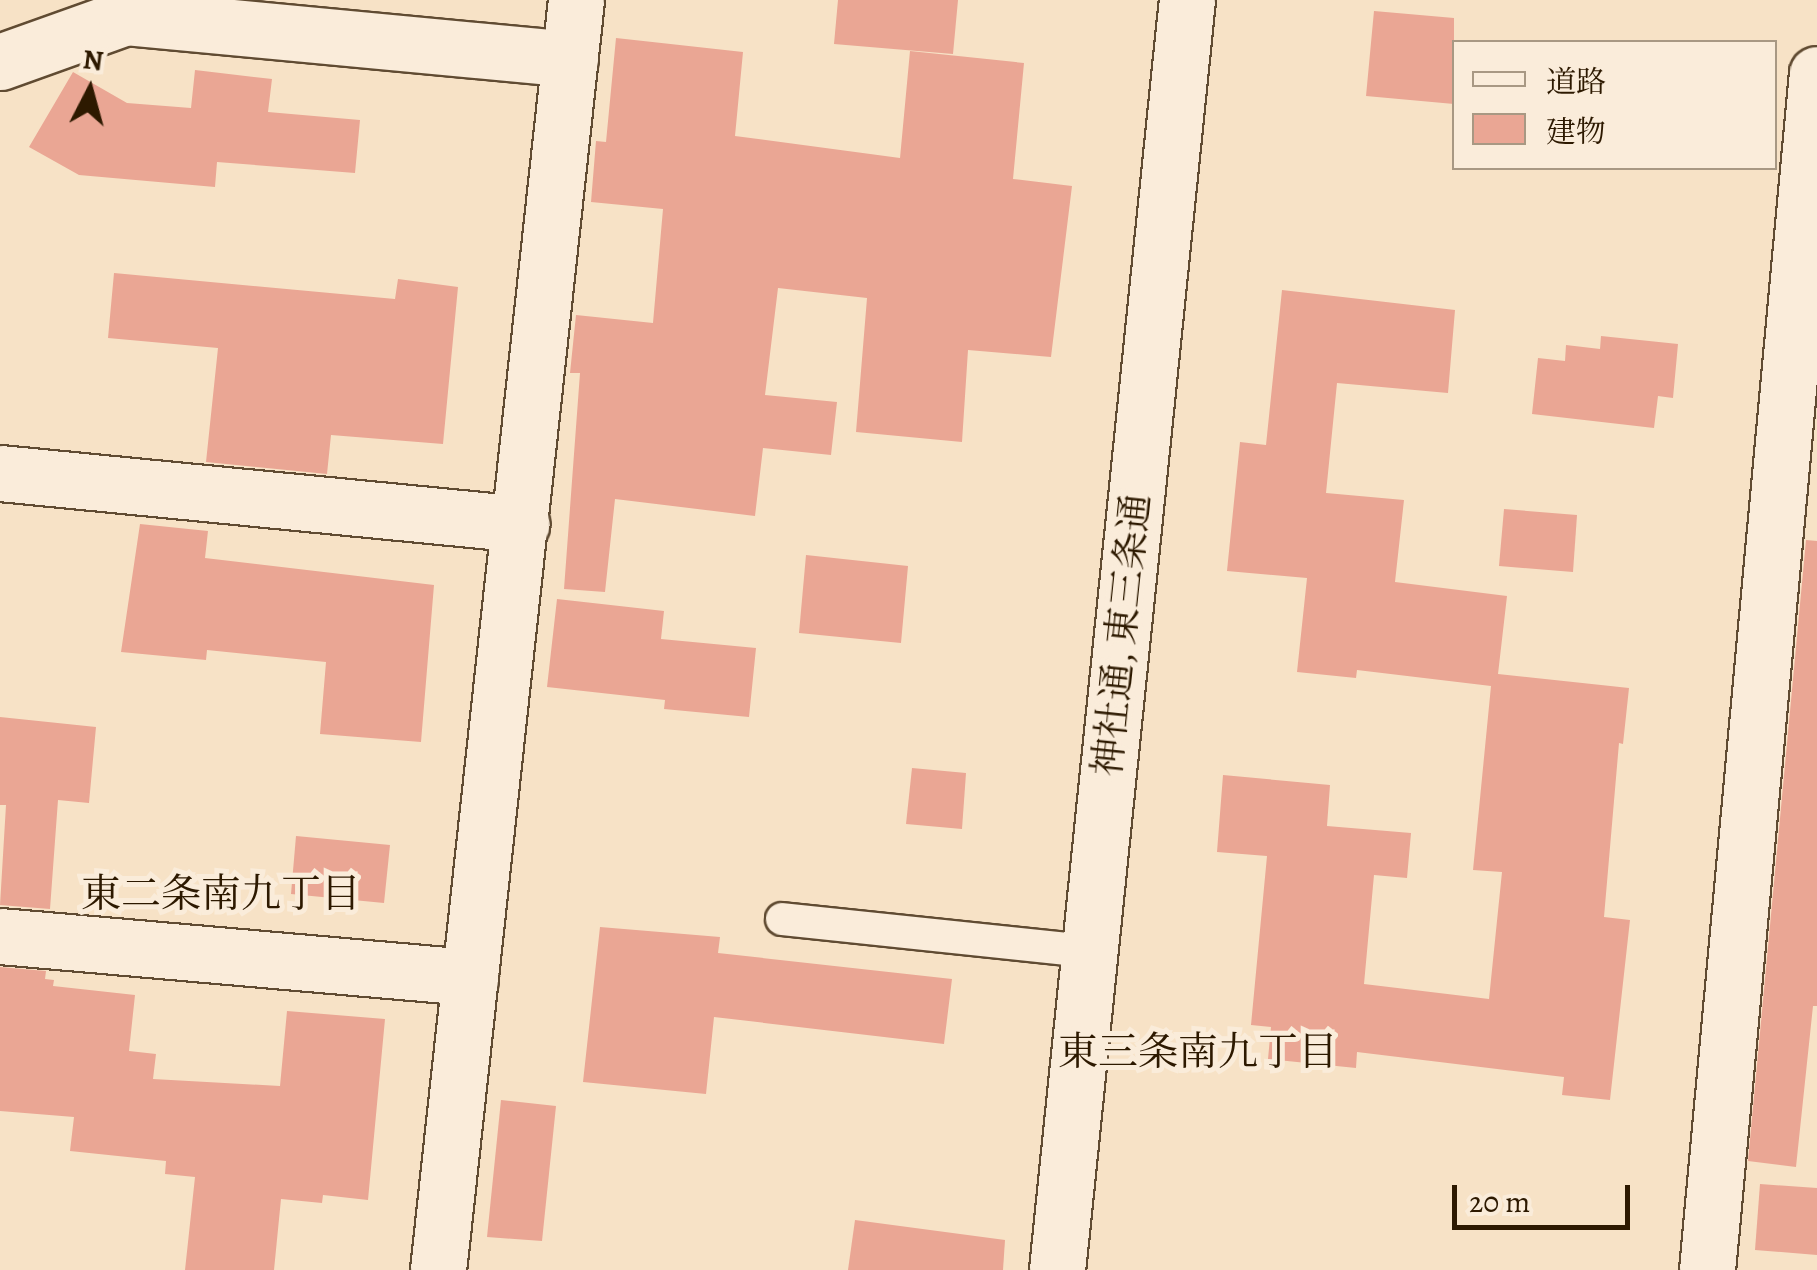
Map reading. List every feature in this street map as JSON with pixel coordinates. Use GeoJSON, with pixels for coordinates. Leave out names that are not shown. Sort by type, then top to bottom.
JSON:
{"type":"FeatureCollection","features":[{"type":"Feature","properties":{"kind":"street"},"geometry":{"type":"LineString","coordinates":[[438,1270],[576,0]]}},
{"type":"Feature","properties":{"kind":"street","name":"神社通, 東三条通"},"geometry":{"type":"LineString","coordinates":[[1057,1270],[1187,0]]}},
{"type":"Feature","properties":{"kind":"street"},"geometry":{"type":"LineString","coordinates":[[0,62],[126,17],[570,59]]}},
{"type":"Feature","properties":{"kind":"street"},"geometry":{"type":"LineString","coordinates":[[1707,1270],[1817,74]]}},
{"type":"Feature","properties":{"kind":"street"},"geometry":{"type":"LineString","coordinates":[[0,474],[522,524]]}},
{"type":"Feature","properties":{"kind":"street"},"geometry":{"type":"LineString","coordinates":[[0,936],[470,977]]}},
{"type":"Feature","properties":{"kind":"lane"},"geometry":{"type":"LineString","coordinates":[[782,919],[1089,951]]}},
{"type":"Feature","properties":{"kind":"building"},"geometry":{"type":"Polygon","coordinates":[[[838,0],[958,0],[953,54],[834,44],[838,0]]]}},
{"type":"Feature","properties":{"kind":"building"},"geometry":{"type":"Polygon","coordinates":[[[1374,11],[1454,18],[1452,104],[1366,96],[1374,11]]]}},
{"type":"Feature","properties":{"kind":"building"},"geometry":{"type":"Polygon","coordinates":[[[616,38],[743,52],[735,136],[900,158],[910,51],[1024,63],[1013,179],[1072,186],[1051,357],[968,350],[962,442],[856,432],[867,298],[778,288],[765,395],[837,402],[831,455],[763,448],[755,516],[615,499],[605,592],[564,589],[580,373],[570,373],[576,315],[653,323],[663,209],[591,202],[596,141],[606,142],[616,38]]]}},
{"type":"Feature","properties":{"kind":"building"},"geometry":{"type":"Polygon","coordinates":[[[195,70],[272,79],[268,112],[360,120],[355,173],[217,162],[215,187],[79,175],[29,147],[73,72],[127,103],[191,108],[195,70]]]}},
{"type":"Feature","properties":{"kind":"building"},"geometry":{"type":"Polygon","coordinates":[[[114,273],[395,299],[398,279],[458,287],[443,444],[331,435],[327,474],[206,462],[218,348],[108,338],[114,273]]]}},
{"type":"Feature","properties":{"kind":"building"},"geometry":{"type":"Polygon","coordinates":[[[1282,290],[1455,310],[1448,393],[1337,383],[1326,493],[1404,500],[1395,582],[1507,596],[1498,674],[1629,688],[1623,744],[1619,743],[1604,917],[1630,920],[1610,1100],[1562,1095],[1564,1077],[1357,1052],[1356,1068],[1268,1059],[1271,1027],[1251,1025],[1267,856],[1217,852],[1223,775],[1330,785],[1327,826],[1411,833],[1407,878],[1374,875],[1364,984],[1489,999],[1502,872],[1473,870],[1491,686],[1357,670],[1356,678],[1297,672],[1307,578],[1227,571],[1240,442],[1266,445],[1282,290]]]}},
{"type":"Feature","properties":{"kind":"building"},"geometry":{"type":"Polygon","coordinates":[[[1601,336],[1678,344],[1673,398],[1658,396],[1654,428],[1532,414],[1538,358],[1565,361],[1566,345],[1600,349],[1601,336]]]}},
{"type":"Feature","properties":{"kind":"building"},"geometry":{"type":"Polygon","coordinates":[[[1504,509],[1577,515],[1573,572],[1499,566],[1504,509]]]}},
{"type":"Feature","properties":{"kind":"building"},"geometry":{"type":"Polygon","coordinates":[[[140,524],[208,531],[205,558],[434,585],[421,742],[320,734],[326,662],[207,650],[206,660],[121,652],[140,524]]]}},
{"type":"Feature","properties":{"kind":"building"},"geometry":{"type":"Polygon","coordinates":[[[1806,540],[1817,541],[1817,1006],[1813,1006],[1796,1167],[1748,1161],[1806,540]]]}},
{"type":"Feature","properties":{"kind":"building"},"geometry":{"type":"Polygon","coordinates":[[[806,555],[908,566],[901,643],[799,633],[806,555]]]}},
{"type":"Feature","properties":{"kind":"building"},"geometry":{"type":"Polygon","coordinates":[[[557,599],[664,611],[661,639],[756,648],[749,717],[664,709],[665,700],[547,687],[557,599]]]}},
{"type":"Feature","properties":{"kind":"building"},"geometry":{"type":"Polygon","coordinates":[[[0,717],[96,727],[89,803],[58,800],[50,909],[0,905],[6,805],[0,805],[0,717]]]}},
{"type":"Feature","properties":{"kind":"building"},"geometry":{"type":"Polygon","coordinates":[[[912,768],[966,773],[962,829],[906,824],[912,768]]]}},
{"type":"Feature","properties":{"kind":"building"},"geometry":{"type":"Polygon","coordinates":[[[296,836],[390,845],[384,903],[291,894],[296,836]]]}},
{"type":"Feature","properties":{"kind":"building"},"geometry":{"type":"Polygon","coordinates":[[[600,927],[720,937],[718,953],[952,979],[944,1044],[714,1017],[706,1094],[583,1082],[600,927]]]}},
{"type":"Feature","properties":{"kind":"building"},"geometry":{"type":"Polygon","coordinates":[[[0,967],[46,971],[45,979],[54,980],[53,986],[135,995],[129,1051],[156,1054],[153,1079],[280,1086],[287,1011],[385,1019],[368,1200],[323,1195],[322,1203],[281,1199],[274,1270],[185,1270],[195,1177],[165,1174],[166,1161],[70,1151],[74,1117],[0,1111],[0,967]]]}},
{"type":"Feature","properties":{"kind":"building"},"geometry":{"type":"Polygon","coordinates":[[[501,1100],[556,1106],[542,1241],[487,1237],[501,1100]]]}},
{"type":"Feature","properties":{"kind":"building"},"geometry":{"type":"Polygon","coordinates":[[[1760,1184],[1817,1188],[1817,1255],[1755,1250],[1760,1184]]]}},
{"type":"Feature","properties":{"kind":"building"},"geometry":{"type":"Polygon","coordinates":[[[855,1220],[1005,1240],[1003,1270],[848,1270],[855,1220]]]}},
{"type":"Feature","properties":{"kind":"district","name":"東二条南九丁目"},"geometry":{"type":"Point","coordinates":[221,894]}},
{"type":"Feature","properties":{"kind":"district","name":"東三条南九丁目"},"geometry":{"type":"Point","coordinates":[1198,1052]}}]}
